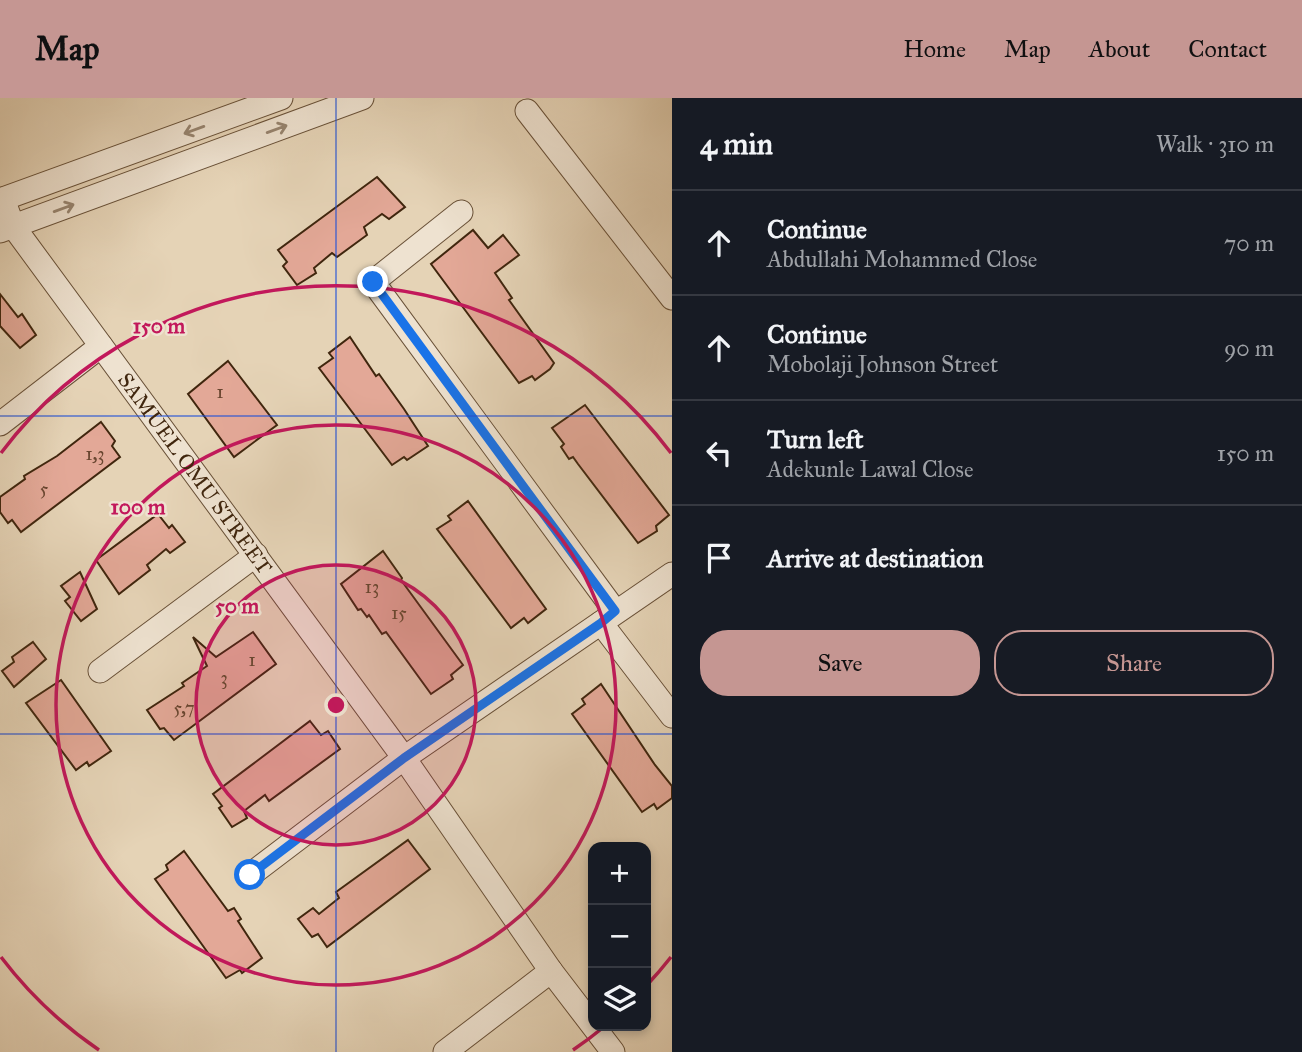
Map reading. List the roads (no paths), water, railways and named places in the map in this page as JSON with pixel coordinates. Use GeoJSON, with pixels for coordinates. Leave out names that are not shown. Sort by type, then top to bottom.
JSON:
{"type":"FeatureCollection","features":[{"type":"Feature","properties":{"kind":"street"},"geometry":{"type":"LineString","coordinates":[[2,199],[281,98]]}},
{"type":"Feature","properties":{"kind":"street"},"geometry":{"type":"LineString","coordinates":[[7,229],[362,98]]}},
{"type":"Feature","properties":{"kind":"street"},"geometry":{"type":"LineString","coordinates":[[527,111],[672,298]]}},
{"type":"Feature","properties":{"kind":"street","name":"SAMUEL OMU STREET"},"geometry":{"type":"LineString","coordinates":[[2,199],[7,229],[101,346],[256,555],[404,758],[551,971],[612,1052]]}},
{"type":"Feature","properties":{"kind":"street"},"geometry":{"type":"LineString","coordinates":[[461,212],[373,282],[608,617],[672,716]]}},
{"type":"Feature","properties":{"kind":"street"},"geometry":{"type":"LineString","coordinates":[[0,424],[101,346]]}},
{"type":"Feature","properties":{"kind":"street"},"geometry":{"type":"LineString","coordinates":[[100,671],[256,555]]}},
{"type":"Feature","properties":{"kind":"street"},"geometry":{"type":"LineString","coordinates":[[250,875],[404,758],[672,574]]}},
{"type":"Feature","properties":{"kind":"street"},"geometry":{"type":"LineString","coordinates":[[445,1052],[551,971]]}}]}
